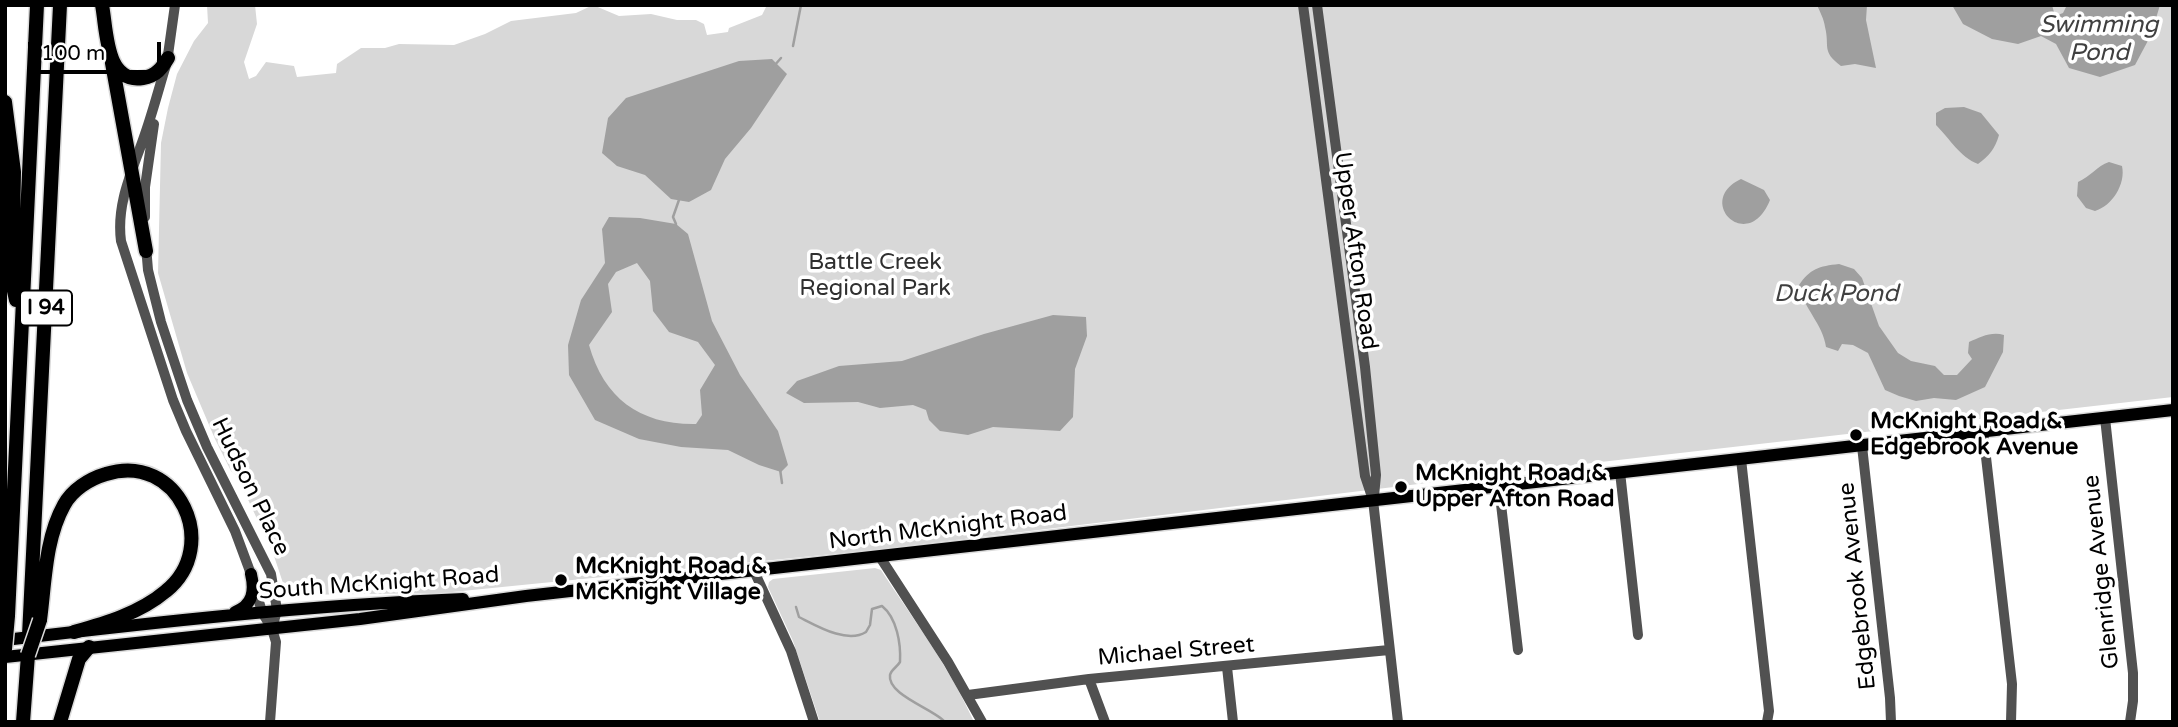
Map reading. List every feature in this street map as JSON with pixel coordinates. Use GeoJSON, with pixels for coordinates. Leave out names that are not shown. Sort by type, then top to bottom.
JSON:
{"type":"FeatureCollection","features":[{"type":"Feature","properties":{"kind":"highway","name":"I 94"},"geometry":{"type":"LineString","coordinates":[[5,654],[37,5]]}},
{"type":"Feature","properties":{"kind":"highway","name":"I 94"},"geometry":{"type":"LineString","coordinates":[[36,616],[60,5]]}},
{"type":"Feature","properties":{"kind":"highway"},"geometry":{"type":"LineString","coordinates":[[102,5],[146,251]]}},
{"type":"Feature","properties":{"kind":"highway"},"geometry":{"type":"LineString","coordinates":[[112,62],[118,71],[128,77],[144,78],[159,71],[168,58]]}},
{"type":"Feature","properties":{"kind":"highway"},"geometry":{"type":"LineString","coordinates":[[5,103],[13,147],[14,172],[12,282],[21,322]]}},
{"type":"Feature","properties":{"kind":"highway"},"geometry":{"type":"LineString","coordinates":[[23,722],[28,655],[49,547],[60,513],[74,492],[98,476],[116,471],[140,471],[162,481],[177,493],[191,526],[190,551],[181,573],[164,593],[121,617],[74,632]]}},
{"type":"Feature","properties":{"kind":"highway"},"geometry":{"type":"LineString","coordinates":[[60,722],[79,659],[89,647]]}},
{"type":"Feature","properties":{"kind":"main road","name":"North McKnight Road"},"geometry":{"type":"LineString","coordinates":[[526,596],[2173,410]]}},
{"type":"Feature","properties":{"kind":"main road"},"geometry":{"type":"LineString","coordinates":[[221,617],[248,604],[254,589],[251,575]]}},
{"type":"Feature","properties":{"kind":"main road","name":"South McKnight Road"},"geometry":{"type":"LineString","coordinates":[[5,640],[276,610],[359,603],[526,596]]}},
{"type":"Feature","properties":{"kind":"main road","name":"South McKnight Road"},"geometry":{"type":"LineString","coordinates":[[5,654],[272,629],[526,596]]}},
{"type":"Feature","properties":{"kind":"street","name":"Hudson Place"},"geometry":{"type":"LineString","coordinates":[[175,5],[145,187],[146,251],[161,322],[180,382],[207,447],[267,563],[275,587],[276,610],[272,629]]}},
{"type":"Feature","properties":{"kind":"street","name":"Upper Afton Road"},"geometry":{"type":"LineString","coordinates":[[1303,5],[1365,476],[1373,500],[1398,722]]}},
{"type":"Feature","properties":{"kind":"street","name":"Upper Afton Road"},"geometry":{"type":"LineString","coordinates":[[1317,5],[1365,368],[1376,475],[1373,500]]}},
{"type":"Feature","properties":{"kind":"street","name":"Hudson Place"},"geometry":{"type":"LineString","coordinates":[[168,58],[123,198],[120,222],[124,253],[176,408],[235,531],[262,612],[272,629]]}},
{"type":"Feature","properties":{"kind":"street","name":"Glenridge Avenue"},"geometry":{"type":"LineString","coordinates":[[2105,418],[2133,673],[2130,722]]}},
{"type":"Feature","properties":{"kind":"street"},"geometry":{"type":"LineString","coordinates":[[1983,431],[2012,684],[2011,722]]}},
{"type":"Feature","properties":{"kind":"street","name":"Edgebrook Avenue"},"geometry":{"type":"LineString","coordinates":[[1862,446],[1891,722]]}},
{"type":"Feature","properties":{"kind":"street"},"geometry":{"type":"LineString","coordinates":[[1741,459],[1769,711],[1767,722]]}},
{"type":"Feature","properties":{"kind":"street"},"geometry":{"type":"LineString","coordinates":[[1620,472],[1638,635]]}},
{"type":"Feature","properties":{"kind":"street"},"geometry":{"type":"LineString","coordinates":[[1499,487],[1518,650]]}},
{"type":"Feature","properties":{"kind":"street"},"geometry":{"type":"LineString","coordinates":[[880,557],[968,695],[982,722]]}},
{"type":"Feature","properties":{"kind":"street"},"geometry":{"type":"LineString","coordinates":[[754,571],[791,650],[814,722]]}},
{"type":"Feature","properties":{"kind":"street"},"geometry":{"type":"LineString","coordinates":[[270,722],[276,642],[272,629]]}},
{"type":"Feature","properties":{"kind":"street","name":"Michael Street"},"geometry":{"type":"LineString","coordinates":[[968,695],[1089,679],[1389,650]]}},
{"type":"Feature","properties":{"kind":"street"},"geometry":{"type":"LineString","coordinates":[[1227,667],[1233,722]]}},
{"type":"Feature","properties":{"kind":"street"},"geometry":{"type":"LineString","coordinates":[[1089,679],[1105,722]]}},
{"type":"Feature","properties":{"kind":"green space","name":"Battle Creek Regional Park"},"geometry":{"type":"Polygon","coordinates":[[[207,5],[255,5],[257,24],[244,62],[249,79],[256,76],[266,62],[294,66],[297,77],[336,73],[337,64],[361,48],[385,48],[399,44],[454,45],[511,21],[576,13],[593,5],[619,16],[651,14],[677,20],[696,20],[704,24],[707,35],[728,32],[729,28],[762,15],[767,5],[2173,5],[2173,397],[1592,463],[873,550],[442,593],[287,595],[273,553],[237,476],[231,471],[215,439],[187,373],[158,273],[161,143],[177,74],[194,41],[208,23],[207,5]]]}},
{"type":"Feature","properties":{"kind":"green space"},"geometry":{"type":"Polygon","coordinates":[[[875,568],[881,570],[930,644],[954,682],[974,722],[820,722],[793,641],[768,587],[769,582],[773,579],[875,568]]]}},
{"type":"Feature","properties":{"kind":"water"},"geometry":{"type":"Polygon","coordinates":[[[1817,5],[1867,5],[1866,20],[1876,68],[1855,64],[1841,66],[1835,61],[1828,52],[1824,24],[1817,5]]]}},
{"type":"Feature","properties":{"kind":"water","name":"Swimming Pond"},"geometry":{"type":"Polygon","coordinates":[[[1952,5],[2052,5],[2055,16],[2063,13],[2067,5],[2160,5],[2151,35],[2135,65],[2100,77],[2069,68],[2056,44],[2041,36],[2018,44],[1992,39],[1963,24],[1952,5]]]}},
{"type":"Feature","properties":{"kind":"water"},"geometry":{"type":"Polygon","coordinates":[[[772,59],[787,74],[751,128],[725,159],[711,190],[689,202],[671,199],[645,175],[617,166],[602,153],[608,118],[626,98],[739,61],[772,59]]]}},
{"type":"Feature","properties":{"kind":"water"},"geometry":{"type":"Polygon","coordinates":[[[1964,107],[1981,113],[1999,135],[1991,152],[1978,164],[1960,152],[1936,125],[1936,113],[1945,108],[1964,107]]]}},
{"type":"Feature","properties":{"kind":"water"},"geometry":{"type":"Polygon","coordinates":[[[2109,162],[2122,166],[2120,187],[2112,199],[2101,208],[2095,211],[2086,208],[2077,196],[2078,182],[2109,162]]]}},
{"type":"Feature","properties":{"kind":"water"},"geometry":{"type":"Polygon","coordinates":[[[1741,179],[1764,190],[1770,200],[1761,216],[1750,223],[1739,223],[1730,218],[1724,210],[1723,199],[1728,188],[1741,179]]]}},
{"type":"Feature","properties":{"kind":"water"},"geometry":{"type":"Polygon","coordinates":[[[609,217],[640,218],[676,224],[688,234],[712,321],[740,375],[778,431],[788,465],[781,472],[728,450],[681,447],[639,439],[595,420],[569,375],[568,345],[581,300],[605,263],[602,229],[609,217]],[[637,263],[616,272],[608,284],[612,312],[589,345],[604,380],[628,405],[658,420],[696,424],[702,415],[700,390],[715,365],[698,342],[669,332],[653,311],[650,281],[637,263]]]}},
{"type":"Feature","properties":{"kind":"water","name":"Duck Pond"},"geometry":{"type":"Polygon","coordinates":[[[1839,264],[1854,269],[1862,278],[1879,326],[1898,353],[1911,361],[1935,366],[1944,375],[1957,375],[1972,359],[1968,353],[1969,342],[1991,334],[2004,335],[2003,352],[1985,387],[1956,400],[1934,398],[1916,401],[1885,390],[1868,353],[1853,345],[1842,344],[1838,351],[1826,347],[1799,285],[1816,269],[1839,264]]]}},
{"type":"Feature","properties":{"kind":"water"},"geometry":{"type":"Polygon","coordinates":[[[1053,315],[1086,317],[1087,336],[1075,369],[1073,417],[1060,431],[993,427],[968,435],[940,431],[929,420],[926,410],[913,405],[880,408],[858,402],[804,403],[786,393],[797,381],[839,366],[902,361],[1053,315]]]}},
{"type":"Feature","properties":{"kind":"waterway"},"geometry":{"type":"LineString","coordinates":[[793,46],[801,5]]}},
{"type":"Feature","properties":{"kind":"waterway"},"geometry":{"type":"LineString","coordinates":[[774,66],[781,58]]}},
{"type":"Feature","properties":{"kind":"waterway"},"geometry":{"type":"LineString","coordinates":[[676,224],[673,217],[680,197]]}},
{"type":"Feature","properties":{"kind":"waterway"},"geometry":{"type":"LineString","coordinates":[[780,469],[782,483]]}},
{"type":"Feature","properties":{"kind":"waterway"},"geometry":{"type":"LineString","coordinates":[[796,607],[799,617],[832,632],[850,636],[866,632],[870,625],[872,609],[882,606],[895,624],[900,647],[900,662],[890,675],[891,682],[903,695],[945,722]]}},
{"type":"Feature","properties":{"kind":"place","name":"McKnight Road & Edgebrook Avenue"},"geometry":{"type":"Point","coordinates":[1856,435]}},
{"type":"Feature","properties":{"kind":"place","name":"McKnight Road & Upper Afton Road"},"geometry":{"type":"Point","coordinates":[1401,487]}},
{"type":"Feature","properties":{"kind":"place","name":"McKnight Road & McKnight Village"},"geometry":{"type":"Point","coordinates":[561,580]}}]}
